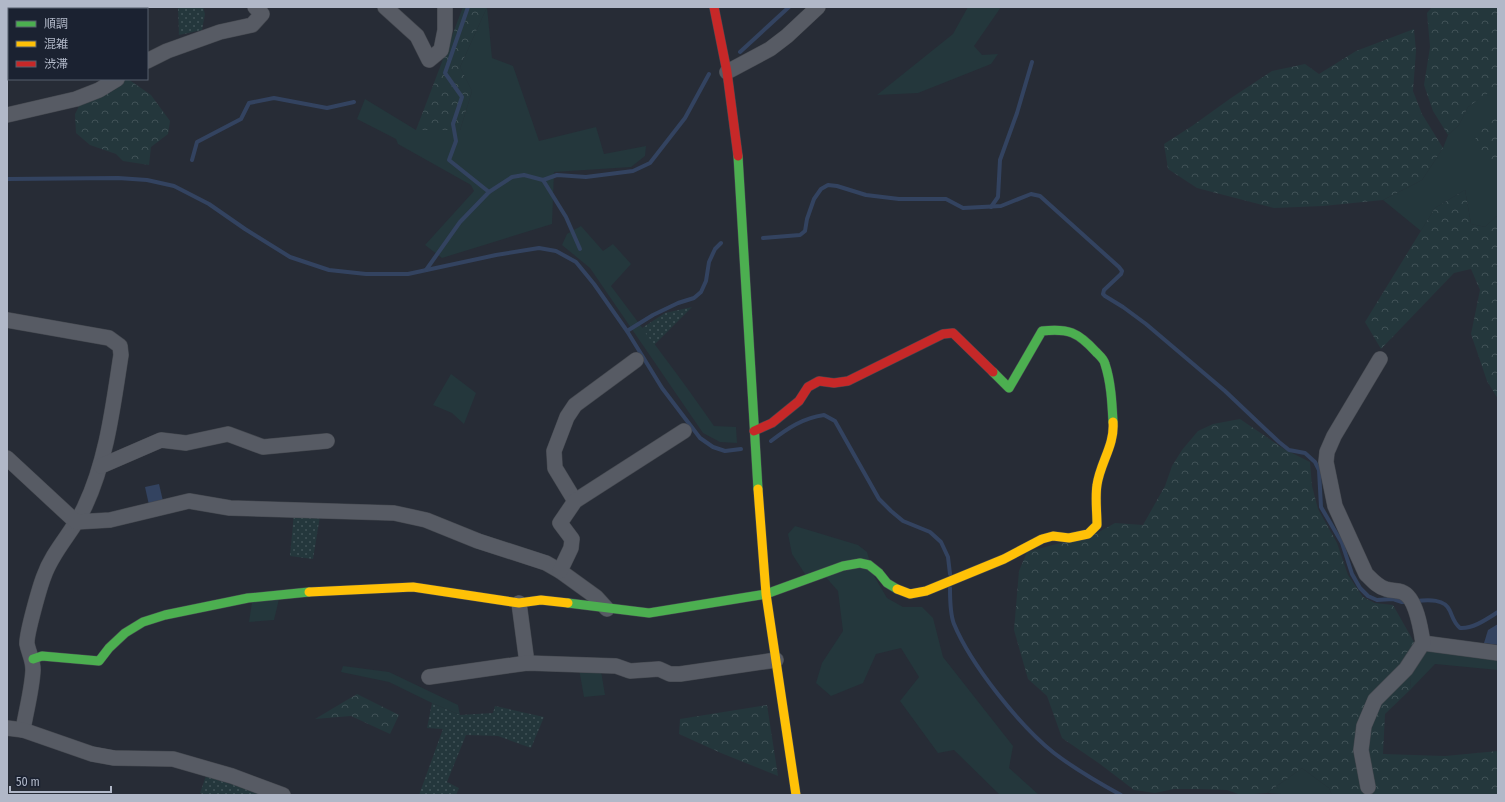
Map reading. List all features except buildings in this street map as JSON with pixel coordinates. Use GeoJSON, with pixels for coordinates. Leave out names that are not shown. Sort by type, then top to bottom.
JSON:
{"type":"FeatureCollection","features":[{"type":"Feature","properties":{"kind":"street"},"geometry":{"type":"LineString","coordinates":[[148,61],[167,50],[220,32],[240,29],[252,25],[262,14],[254,7]]}},
{"type":"Feature","properties":{"kind":"street"},"geometry":{"type":"LineString","coordinates":[[385,7],[417,36],[429,60],[441,50],[445,30],[445,7]]}},
{"type":"Feature","properties":{"kind":"street"},"geometry":{"type":"LineString","coordinates":[[727,72],[770,49],[787,36],[818,7]]}},
{"type":"Feature","properties":{"kind":"street"},"geometry":{"type":"LineString","coordinates":[[715,8],[727,72],[737,142],[759,512],[766,594],[796,795]]}},
{"type":"Feature","properties":{"kind":"street"},"geometry":{"type":"LineString","coordinates":[[7,115],[76,99],[99,90],[115,80]]}},
{"type":"Feature","properties":{"kind":"street"},"geometry":{"type":"LineString","coordinates":[[7,320],[109,338],[120,346],[121,355],[101,466],[85,506],[51,559],[44,576],[27,643],[32,659],[33,672],[23,730]]}},
{"type":"Feature","properties":{"kind":"street"},"geometry":{"type":"LineString","coordinates":[[32,659],[42,656],[99,661],[125,633],[143,622],[165,615],[248,598],[314,591],[413,587],[519,603],[541,600],[649,613],[766,594],[844,566],[860,563],[869,565],[879,573],[887,583],[898,590],[910,594],[926,591],[1004,559],[1042,539],[1053,536],[1070,538],[1088,534],[1096,525],[1097,484],[1100,469],[1109,451],[1114,429],[1110,386],[1105,362],[1090,345],[1075,333],[1059,329],[1042,331],[1009,388],[953,333],[943,334],[848,381],[834,383],[819,381],[808,387],[798,401],[772,423],[754,431]]}},
{"type":"Feature","properties":{"kind":"street"},"geometry":{"type":"LineString","coordinates":[[1368,787],[1361,750],[1364,726],[1375,700],[1406,669],[1423,643],[1421,627],[1410,600],[1402,592],[1386,590],[1374,583],[1366,574],[1335,506],[1326,462],[1327,452],[1334,436],[1380,359]]}},
{"type":"Feature","properties":{"kind":"street"},"geometry":{"type":"LineString","coordinates":[[575,501],[555,468],[554,451],[567,417],[574,404],[636,360]]}},
{"type":"Feature","properties":{"kind":"street"},"geometry":{"type":"LineString","coordinates":[[560,571],[571,548],[572,538],[560,523],[575,501],[684,430]]}},
{"type":"Feature","properties":{"kind":"street"},"geometry":{"type":"LineString","coordinates":[[101,466],[161,440],[186,443],[228,434],[263,447],[327,441]]}},
{"type":"Feature","properties":{"kind":"street"},"geometry":{"type":"LineString","coordinates":[[7,458],[76,522],[110,520],[189,501],[230,508],[394,514],[426,520],[478,541],[546,563],[560,571],[596,597],[607,609]]}},
{"type":"Feature","properties":{"kind":"street"},"geometry":{"type":"LineString","coordinates":[[519,603],[527,663]]}},
{"type":"Feature","properties":{"kind":"street"},"geometry":{"type":"LineString","coordinates":[[1423,643],[1498,653]]}},
{"type":"Feature","properties":{"kind":"street"},"geometry":{"type":"LineString","coordinates":[[429,677],[527,663],[616,666],[630,671],[659,669],[670,674],[680,674],[776,660]]}},
{"type":"Feature","properties":{"kind":"street"},"geometry":{"type":"LineString","coordinates":[[7,728],[23,730],[92,754],[114,758],[172,759],[232,776],[283,795]]}},
{"type":"Feature","properties":{"kind":"green space"},"geometry":{"type":"Polygon","coordinates":[[[178,7],[203,7],[205,14],[202,30],[179,35],[178,7]]]}},
{"type":"Feature","properties":{"kind":"green space"},"geometry":{"type":"Polygon","coordinates":[[[463,7],[487,7],[460,67],[472,91],[460,130],[416,130],[463,7]]]}},
{"type":"Feature","properties":{"kind":"green space"},"geometry":{"type":"Polygon","coordinates":[[[487,7],[492,58],[513,66],[539,141],[596,127],[604,154],[646,146],[645,156],[631,167],[554,172],[552,224],[442,258],[425,245],[474,191],[471,185],[398,144],[396,139],[357,119],[365,99],[416,130],[460,130],[472,91],[460,67],[487,7]]]}},
{"type":"Feature","properties":{"kind":"green space"},"geometry":{"type":"Polygon","coordinates":[[[968,7],[1001,7],[974,46],[982,55],[998,54],[991,64],[918,93],[877,95],[953,34],[968,7]]]}},
{"type":"Feature","properties":{"kind":"green space"},"geometry":{"type":"Polygon","coordinates":[[[1432,7],[1498,7],[1498,86],[1468,107],[1459,125],[1448,135],[1433,111],[1424,85],[1430,47],[1427,13],[1432,7]]]}},
{"type":"Feature","properties":{"kind":"green space"},"geometry":{"type":"Polygon","coordinates":[[[1414,29],[1416,51],[1413,91],[1422,114],[1443,148],[1422,180],[1383,200],[1323,206],[1274,208],[1197,188],[1168,169],[1164,144],[1272,71],[1305,64],[1319,74],[1356,51],[1414,29]]]}},
{"type":"Feature","properties":{"kind":"green space"},"geometry":{"type":"Polygon","coordinates":[[[123,80],[129,80],[151,95],[170,121],[168,134],[151,147],[149,165],[123,161],[116,154],[90,145],[76,133],[75,114],[80,104],[123,80]]]}},
{"type":"Feature","properties":{"kind":"green space"},"geometry":{"type":"Polygon","coordinates":[[[1497,85],[1498,112],[1495,165],[1498,164],[1498,215],[1485,227],[1471,224],[1465,190],[1435,208],[1421,231],[1383,200],[1422,180],[1443,148],[1448,135],[1459,125],[1468,107],[1497,85]]]}},
{"type":"Feature","properties":{"kind":"green space"},"geometry":{"type":"Polygon","coordinates":[[[1498,112],[1498,164],[1495,166],[1483,161],[1474,145],[1477,133],[1498,112]]]}},
{"type":"Feature","properties":{"kind":"green space"},"geometry":{"type":"Polygon","coordinates":[[[1465,190],[1471,224],[1485,227],[1498,215],[1498,399],[1487,381],[1471,334],[1480,290],[1471,269],[1454,273],[1381,349],[1365,322],[1435,208],[1465,190]]]}},
{"type":"Feature","properties":{"kind":"green space"},"geometry":{"type":"Polygon","coordinates":[[[581,226],[603,251],[613,244],[631,264],[611,286],[714,426],[736,427],[737,443],[720,442],[703,433],[590,268],[562,245],[567,234],[581,226]]]}},
{"type":"Feature","properties":{"kind":"green space"},"geometry":{"type":"Polygon","coordinates":[[[692,307],[654,345],[642,328],[665,313],[692,307]]]}},
{"type":"Feature","properties":{"kind":"green space"},"geometry":{"type":"Polygon","coordinates":[[[451,374],[476,393],[464,424],[452,413],[433,405],[451,374]]]}},
{"type":"Feature","properties":{"kind":"green space"},"geometry":{"type":"Polygon","coordinates":[[[1240,419],[1284,449],[1310,462],[1312,486],[1318,509],[1337,543],[1348,575],[1363,597],[1375,603],[1393,605],[1414,642],[1408,656],[1411,689],[1385,714],[1383,754],[1445,756],[1498,751],[1498,795],[1332,795],[1329,788],[1302,768],[1267,793],[1241,795],[1227,790],[1174,789],[1155,793],[1134,790],[1062,738],[1047,696],[1028,679],[1014,630],[1019,571],[1027,552],[1097,533],[1115,523],[1143,525],[1165,486],[1172,466],[1182,450],[1198,431],[1213,424],[1240,419]]]}},
{"type":"Feature","properties":{"kind":"green space"},"geometry":{"type":"Polygon","coordinates":[[[294,513],[320,516],[313,559],[290,556],[294,513]]]}},
{"type":"Feature","properties":{"kind":"green space"},"geometry":{"type":"Polygon","coordinates":[[[795,526],[858,545],[867,552],[874,576],[887,598],[903,607],[922,607],[933,618],[943,657],[1013,746],[1009,768],[1039,795],[1000,795],[954,750],[938,753],[900,701],[919,677],[901,648],[876,654],[863,683],[831,696],[816,683],[822,663],[843,631],[838,591],[823,574],[805,574],[792,554],[788,534],[795,526]]]}},
{"type":"Feature","properties":{"kind":"green space"},"geometry":{"type":"Polygon","coordinates":[[[279,599],[274,620],[249,622],[252,602],[279,599]]]}},
{"type":"Feature","properties":{"kind":"green space"},"geometry":{"type":"Polygon","coordinates":[[[1414,642],[1498,651],[1498,670],[1435,664],[1411,689],[1408,656],[1414,642]]]}},
{"type":"Feature","properties":{"kind":"green space"},"geometry":{"type":"Polygon","coordinates":[[[343,666],[389,672],[458,705],[460,715],[389,682],[341,672],[343,666]]]}},
{"type":"Feature","properties":{"kind":"green space"},"geometry":{"type":"Polygon","coordinates":[[[579,669],[601,671],[605,695],[584,697],[579,669]]]}},
{"type":"Feature","properties":{"kind":"green space"},"geometry":{"type":"Polygon","coordinates":[[[357,694],[399,715],[390,734],[351,716],[315,719],[357,694]]]}},
{"type":"Feature","properties":{"kind":"green space"},"geometry":{"type":"Polygon","coordinates":[[[432,703],[460,715],[493,713],[495,706],[544,717],[531,748],[498,736],[466,735],[447,782],[459,788],[456,795],[419,795],[443,729],[427,728],[432,703]]]}},
{"type":"Feature","properties":{"kind":"green space"},"geometry":{"type":"Polygon","coordinates":[[[767,705],[778,776],[679,734],[680,719],[767,705]]]}},
{"type":"Feature","properties":{"kind":"green space"},"geometry":{"type":"Polygon","coordinates":[[[1302,768],[1329,788],[1332,795],[1267,793],[1302,768]]]}},
{"type":"Feature","properties":{"kind":"green space"},"geometry":{"type":"Polygon","coordinates":[[[206,776],[265,795],[205,795],[200,793],[206,776]]]}},
{"type":"Feature","properties":{"kind":"water"},"geometry":{"type":"Polygon","coordinates":[[[159,484],[163,501],[149,505],[145,487],[159,484]]]}},
{"type":"Feature","properties":{"kind":"water"},"geometry":{"type":"Polygon","coordinates":[[[1498,624],[1498,645],[1484,643],[1488,630],[1498,624]]]}},
{"type":"Feature","properties":{"kind":"waterway"},"geometry":{"type":"LineString","coordinates":[[468,7],[445,73],[462,97],[453,124],[456,141],[449,160],[489,192]]}},
{"type":"Feature","properties":{"kind":"waterway"},"geometry":{"type":"LineString","coordinates":[[740,52],[789,7]]}},
{"type":"Feature","properties":{"kind":"waterway"},"geometry":{"type":"LineString","coordinates":[[991,207],[998,197],[1000,160],[1017,113],[1032,62]]}},
{"type":"Feature","properties":{"kind":"waterway"},"geometry":{"type":"LineString","coordinates":[[426,270],[460,222],[489,192],[512,177],[524,175],[543,180],[557,175],[586,177],[633,171],[650,163],[685,118],[709,74]]}},
{"type":"Feature","properties":{"kind":"waterway"},"geometry":{"type":"LineString","coordinates":[[192,160],[197,142],[241,119],[249,103],[274,98],[327,108],[354,102]]}},
{"type":"Feature","properties":{"kind":"waterway"},"geometry":{"type":"LineString","coordinates":[[7,179],[118,178],[147,180],[174,186],[209,204],[245,229],[290,257],[329,270],[366,274],[408,274],[496,255],[539,248],[556,251],[576,262],[594,284],[627,331],[662,388],[700,438],[713,447],[725,451],[741,449]]}},
{"type":"Feature","properties":{"kind":"waterway"},"geometry":{"type":"LineString","coordinates":[[543,180],[566,217],[580,249]]}},
{"type":"Feature","properties":{"kind":"waterway"},"geometry":{"type":"LineString","coordinates":[[763,238],[800,235],[805,231],[807,219],[814,199],[821,189],[828,185],[837,186],[866,195],[899,199],[946,199],[963,208],[1001,206],[1031,194],[1040,196],[1122,271],[1121,274],[1104,290],[1103,294],[1105,296],[1146,324],[1225,391],[1289,450],[1305,453],[1315,462],[1319,470],[1321,507],[1342,543],[1352,574],[1360,588],[1368,596],[1377,600],[1393,599],[1408,602]]}},
{"type":"Feature","properties":{"kind":"waterway"},"geometry":{"type":"LineString","coordinates":[[627,331],[653,315],[678,303],[694,298],[701,292],[706,281],[709,262],[715,249],[721,243]]}},
{"type":"Feature","properties":{"kind":"waterway"},"geometry":{"type":"LineString","coordinates":[[771,441],[790,428],[809,418],[824,415],[835,421],[879,499],[903,521],[930,532],[941,542],[948,557],[950,574]]}},
{"type":"Feature","properties":{"kind":"waterway"},"geometry":{"type":"LineString","coordinates":[[950,588],[950,606],[952,616],[954,624],[962,640],[984,676],[1012,711],[1026,727],[1054,753],[1087,776],[1121,795]]}},
{"type":"Feature","properties":{"kind":"waterway"},"geometry":{"type":"LineString","coordinates":[[1415,601],[1435,601],[1444,604],[1448,607],[1455,622],[1460,628],[1475,625],[1498,612]]}},
{"type":"Feature","properties":{"kind":"traffic: fast"},"geometry":{"type":"LineString","coordinates":[[738,156],[758,489]]}},
{"type":"Feature","properties":{"kind":"traffic: fast"},"geometry":{"type":"LineString","coordinates":[[993,372],[1009,388],[1042,331],[1059,330],[1072,333],[1090,345],[1104,362],[1110,385],[1113,422]]}},
{"type":"Feature","properties":{"kind":"traffic: fast"},"geometry":{"type":"LineString","coordinates":[[568,603],[649,613],[766,594],[843,566],[860,563],[869,565],[879,573],[887,583],[897,589]]}},
{"type":"Feature","properties":{"kind":"traffic: fast"},"geometry":{"type":"LineString","coordinates":[[33,659],[42,656],[99,661],[109,648],[125,633],[143,622],[165,615],[248,598],[309,592]]}},
{"type":"Feature","properties":{"kind":"traffic: slow"},"geometry":{"type":"LineString","coordinates":[[897,589],[910,594],[926,591],[1004,559],[1042,539],[1053,536],[1069,538],[1088,534],[1097,525],[1097,485],[1101,469],[1110,446],[1113,422]]}},
{"type":"Feature","properties":{"kind":"traffic: slow"},"geometry":{"type":"LineString","coordinates":[[758,489],[766,594],[796,795]]}},
{"type":"Feature","properties":{"kind":"traffic: slow"},"geometry":{"type":"LineString","coordinates":[[309,592],[413,587],[519,603],[541,600],[568,603]]}},
{"type":"Feature","properties":{"kind":"traffic: jam"},"geometry":{"type":"LineString","coordinates":[[714,7],[727,72],[738,156]]}},
{"type":"Feature","properties":{"kind":"traffic: jam"},"geometry":{"type":"LineString","coordinates":[[754,431],[772,423],[799,401],[808,387],[819,381],[834,383],[848,381],[943,334],[953,333],[993,372]]}}]}
